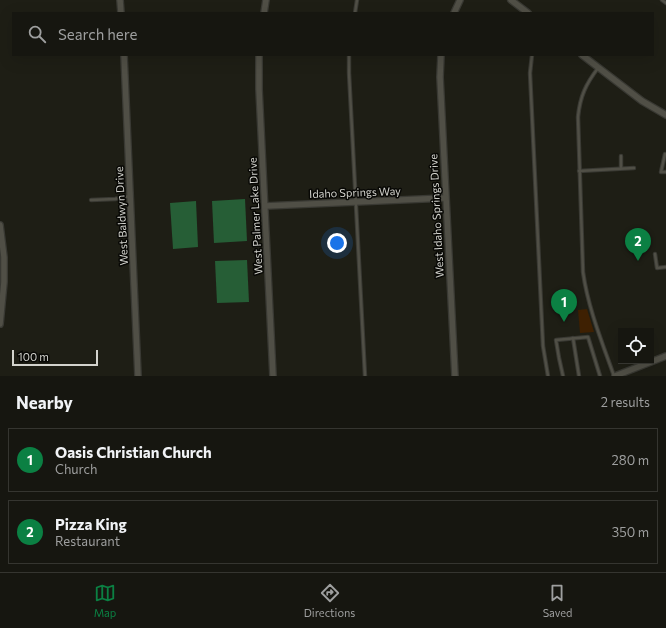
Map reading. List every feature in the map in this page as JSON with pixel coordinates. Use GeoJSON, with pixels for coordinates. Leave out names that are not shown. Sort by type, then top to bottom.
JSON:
{"type":"FeatureCollection","features":[{"type":"Feature","properties":{"kind":"street"},"geometry":{"type":"LineString","coordinates":[[120,0],[121,12]]}},
{"type":"Feature","properties":{"kind":"street"},"geometry":{"type":"LineString","coordinates":[[264,12],[266,0]]}},
{"type":"Feature","properties":{"kind":"street"},"geometry":{"type":"LineString","coordinates":[[454,12],[460,0]]}},
{"type":"Feature","properties":{"kind":"street"},"geometry":{"type":"LineString","coordinates":[[511,0],[527,12]]}},
{"type":"Feature","properties":{"kind":"street","name":"West Baldwyn Drive"},"geometry":{"type":"LineString","coordinates":[[124,56],[138,376]]}},
{"type":"Feature","properties":{"kind":"street","name":"West Palmer Lake Drive"},"geometry":{"type":"LineString","coordinates":[[259,56],[259,89],[273,376]]}},
{"type":"Feature","properties":{"kind":"street","name":"West Idaho Springs Drive"},"geometry":{"type":"LineString","coordinates":[[441,56],[440,77],[445,198],[455,376]]}},
{"type":"Feature","properties":{"kind":"street"},"geometry":{"type":"LineString","coordinates":[[583,56],[648,104],[666,115]]}},
{"type":"Feature","properties":{"kind":"street","name":"Idaho Springs Way"},"geometry":{"type":"LineString","coordinates":[[265,206],[445,198]]}},
{"type":"Feature","properties":{"kind":"street"},"geometry":{"type":"LineString","coordinates":[[0,226],[4,257],[4,282],[0,324]]}},
{"type":"Feature","properties":{"kind":"street"},"geometry":{"type":"LineString","coordinates":[[615,376],[666,356]]}},
{"type":"Feature","properties":{"kind":"lane"},"geometry":{"type":"LineString","coordinates":[[355,12],[357,0]]}},
{"type":"Feature","properties":{"kind":"lane"},"geometry":{"type":"LineString","coordinates":[[662,0],[666,3]]}},
{"type":"Feature","properties":{"kind":"lane"},"geometry":{"type":"LineString","coordinates":[[349,56],[365,376]]}},
{"type":"Feature","properties":{"kind":"lane"},"geometry":{"type":"LineString","coordinates":[[532,56],[530,73],[543,339],[548,376]]}},
{"type":"Feature","properties":{"kind":"lane"},"geometry":{"type":"LineString","coordinates":[[598,68],[585,87],[579,107],[578,117],[583,272],[589,302],[615,376]]}},
{"type":"Feature","properties":{"kind":"lane"},"geometry":{"type":"LineString","coordinates":[[665,154],[662,172],[666,172]]}},
{"type":"Feature","properties":{"kind":"lane"},"geometry":{"type":"LineString","coordinates":[[621,156],[622,168]]}},
{"type":"Feature","properties":{"kind":"lane"},"geometry":{"type":"LineString","coordinates":[[579,171],[634,168]]}},
{"type":"Feature","properties":{"kind":"lane"},"geometry":{"type":"LineString","coordinates":[[91,200],[115,199],[130,196]]}},
{"type":"Feature","properties":{"kind":"lane"},"geometry":{"type":"LineString","coordinates":[[655,254],[657,268],[666,267]]}},
{"type":"Feature","properties":{"kind":"lane"},"geometry":{"type":"LineString","coordinates":[[563,376],[556,340],[588,337],[600,376]]}},
{"type":"Feature","properties":{"kind":"lane"},"geometry":{"type":"LineString","coordinates":[[573,338],[579,376]]}},
{"type":"Feature","properties":{"kind":"shaded area"},"geometry":{"type":"Polygon","coordinates":[[[245,199],[247,241],[214,243],[212,201],[245,199]]]}},
{"type":"Feature","properties":{"kind":"shaded area"},"geometry":{"type":"Polygon","coordinates":[[[196,201],[198,247],[173,249],[170,203],[196,201]]]}},
{"type":"Feature","properties":{"kind":"shaded area"},"geometry":{"type":"Polygon","coordinates":[[[247,260],[249,302],[217,303],[215,261],[247,260]]]}},
{"type":"Feature","properties":{"kind":"shaded area"},"geometry":{"type":"Polygon","coordinates":[[[587,309],[594,332],[580,333],[578,310],[587,309]]]}},
{"type":"Feature","properties":{"kind":"place","name":"Pizza King"},"geometry":{"type":"Point","coordinates":[638,261]}},
{"type":"Feature","properties":{"kind":"place","name":"Oasis Christian Church"},"geometry":{"type":"Point","coordinates":[564,322]}}]}
